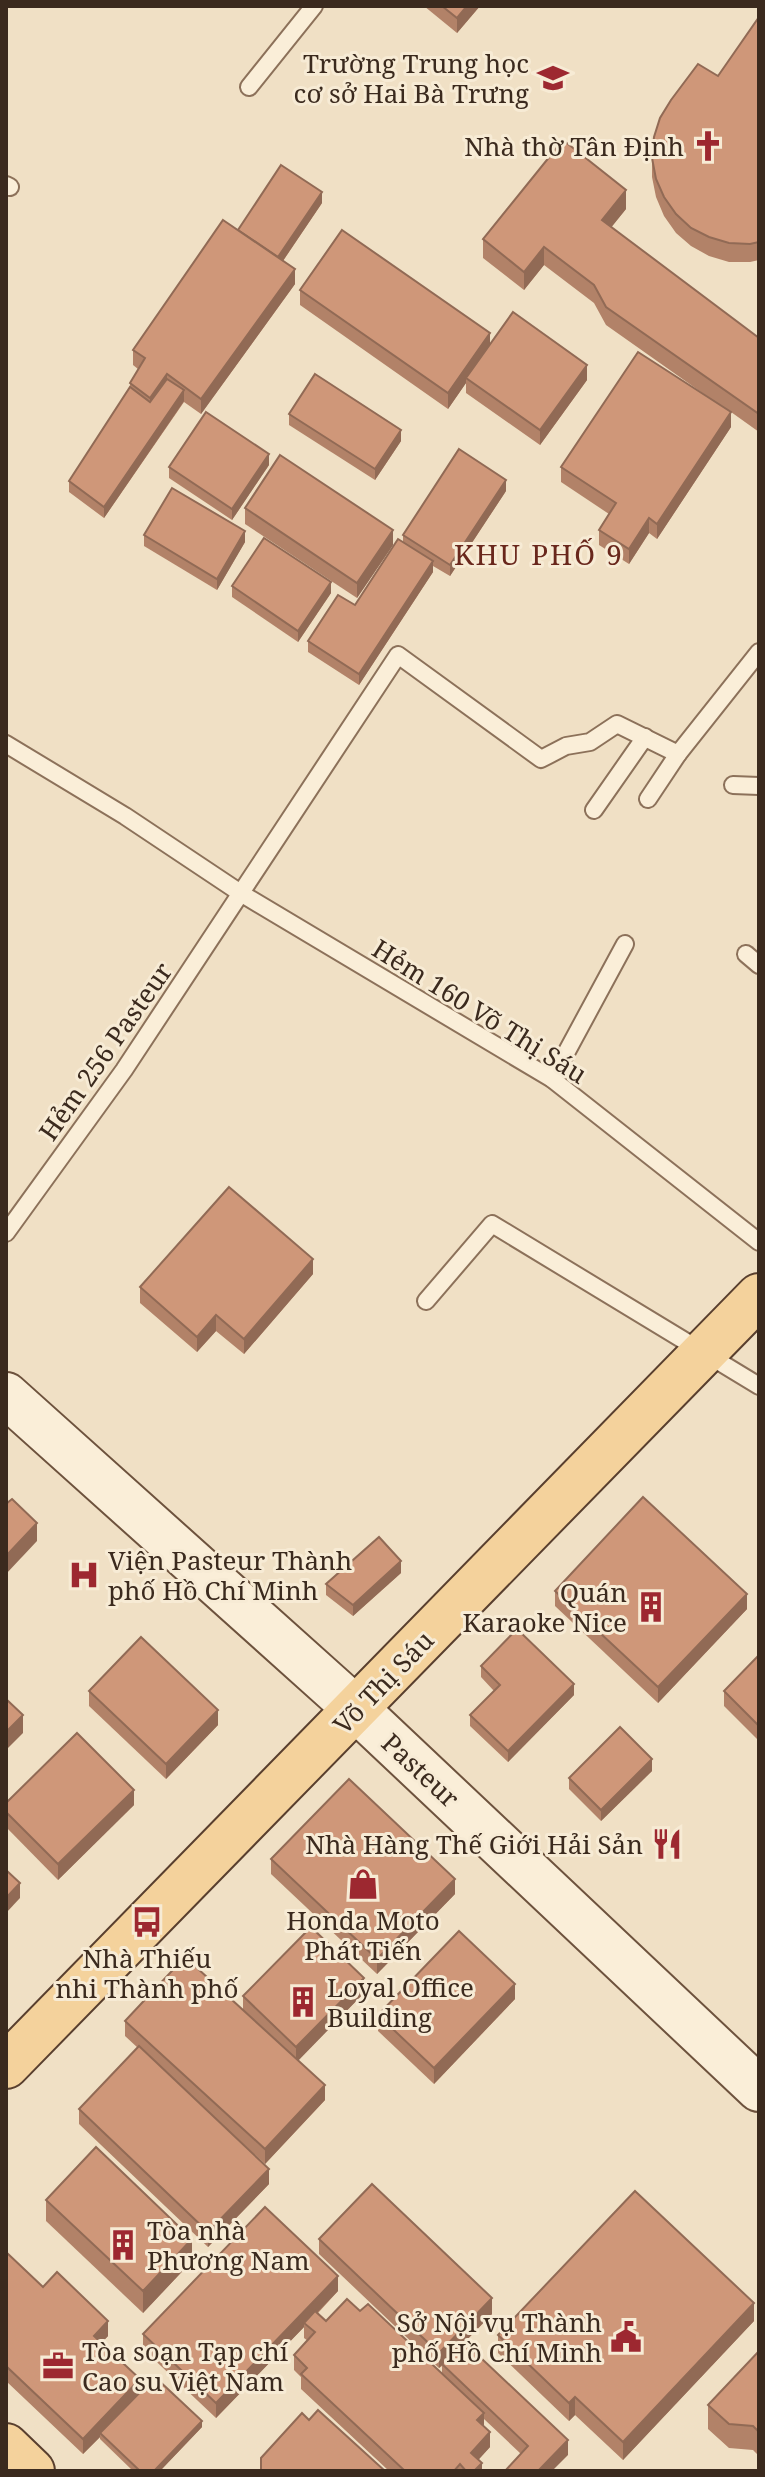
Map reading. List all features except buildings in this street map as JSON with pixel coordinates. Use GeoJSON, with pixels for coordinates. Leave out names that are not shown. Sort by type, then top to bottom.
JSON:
{"type":"FeatureCollection","features":[{"type":"Feature","properties":{"kind":"main road","name":"Võ Thị Sáu"},"geometry":{"type":"LineString","coordinates":[[6,2066],[759,1296]]}},
{"type":"Feature","properties":{"kind":"main road","name":"Pasteur"},"geometry":{"type":"LineString","coordinates":[[6,1395],[356,1709],[759,2089]]}},
{"type":"Feature","properties":{"kind":"main road"},"geometry":{"type":"LineString","coordinates":[[6,2021],[24,2009],[73,1998]]}},
{"type":"Feature","properties":{"kind":"main road"},"geometry":{"type":"LineString","coordinates":[[6,2446],[32,2471]]}},
{"type":"Feature","properties":{"kind":"lane"},"geometry":{"type":"LineString","coordinates":[[249,87],[314,6]]}},
{"type":"Feature","properties":{"kind":"lane"},"geometry":{"type":"LineString","coordinates":[[648,799],[678,754],[759,652]]}},
{"type":"Feature","properties":{"kind":"lane","name":"Hẻm 256 Pasteur"},"geometry":{"type":"LineString","coordinates":[[6,1233],[124,1070],[398,655],[541,759],[566,746],[590,742],[617,724],[645,737]]}},
{"type":"Feature","properties":{"kind":"lane"},"geometry":{"type":"LineString","coordinates":[[594,810],[645,737],[678,754]]}},
{"type":"Feature","properties":{"kind":"lane","name":"Hẻm 160 Võ Thị Sáu"},"geometry":{"type":"LineString","coordinates":[[6,744],[125,816],[242,894],[552,1079],[759,1242]]}},
{"type":"Feature","properties":{"kind":"lane"},"geometry":{"type":"LineString","coordinates":[[733,785],[759,786]]}},
{"type":"Feature","properties":{"kind":"lane"},"geometry":{"type":"LineString","coordinates":[[552,1079],[625,944]]}},
{"type":"Feature","properties":{"kind":"lane"},"geometry":{"type":"LineString","coordinates":[[746,954],[759,965]]}},
{"type":"Feature","properties":{"kind":"lane"},"geometry":{"type":"LineString","coordinates":[[426,1301],[492,1224],[759,1386]]}},
{"type":"Feature","properties":{"kind":"place","name":"Trường Trung học cơ sở Hai Bà Trưng"},"geometry":{"type":"Point","coordinates":[553,78]}},
{"type":"Feature","properties":{"kind":"place","name":"Nhà thờ Tân Định"},"geometry":{"type":"Point","coordinates":[708,146]}},
{"type":"Feature","properties":{"kind":"place","name":"Viện Pasteur Thành phố Hồ Chí Minh"},"geometry":{"type":"Point","coordinates":[84,1575]}},
{"type":"Feature","properties":{"kind":"place","name":"Quán Karaoke Nice"},"geometry":{"type":"Point","coordinates":[651,1607]}},
{"type":"Feature","properties":{"kind":"place","name":"Nhà Hàng Thế Giới Hải Sản"},"geometry":{"type":"Point","coordinates":[667,1844]}},
{"type":"Feature","properties":{"kind":"place","name":"Honda Moto Phát Tiến"},"geometry":{"type":"Point","coordinates":[363,1884]}},
{"type":"Feature","properties":{"kind":"place","name":"Nhà Thiếu nhi Thành phố"},"geometry":{"type":"Point","coordinates":[147,1922]}},
{"type":"Feature","properties":{"kind":"place","name":"Loyal Office Building"},"geometry":{"type":"Point","coordinates":[303,2002]}},
{"type":"Feature","properties":{"kind":"place","name":"Tòa nhà Phương Nam"},"geometry":{"type":"Point","coordinates":[123,2245]}},
{"type":"Feature","properties":{"kind":"place","name":"Sở Nội vụ Thành phố Hồ Chí Minh"},"geometry":{"type":"Point","coordinates":[626,2337]}},
{"type":"Feature","properties":{"kind":"place","name":"Tòa soạn Tạp chí Cao su Việt Nam"},"geometry":{"type":"Point","coordinates":[58,2366]}},
{"type":"Feature","properties":{"kind":"district","name":"KHU PHỐ 9"},"geometry":{"type":"Point","coordinates":[539,554]}}]}
